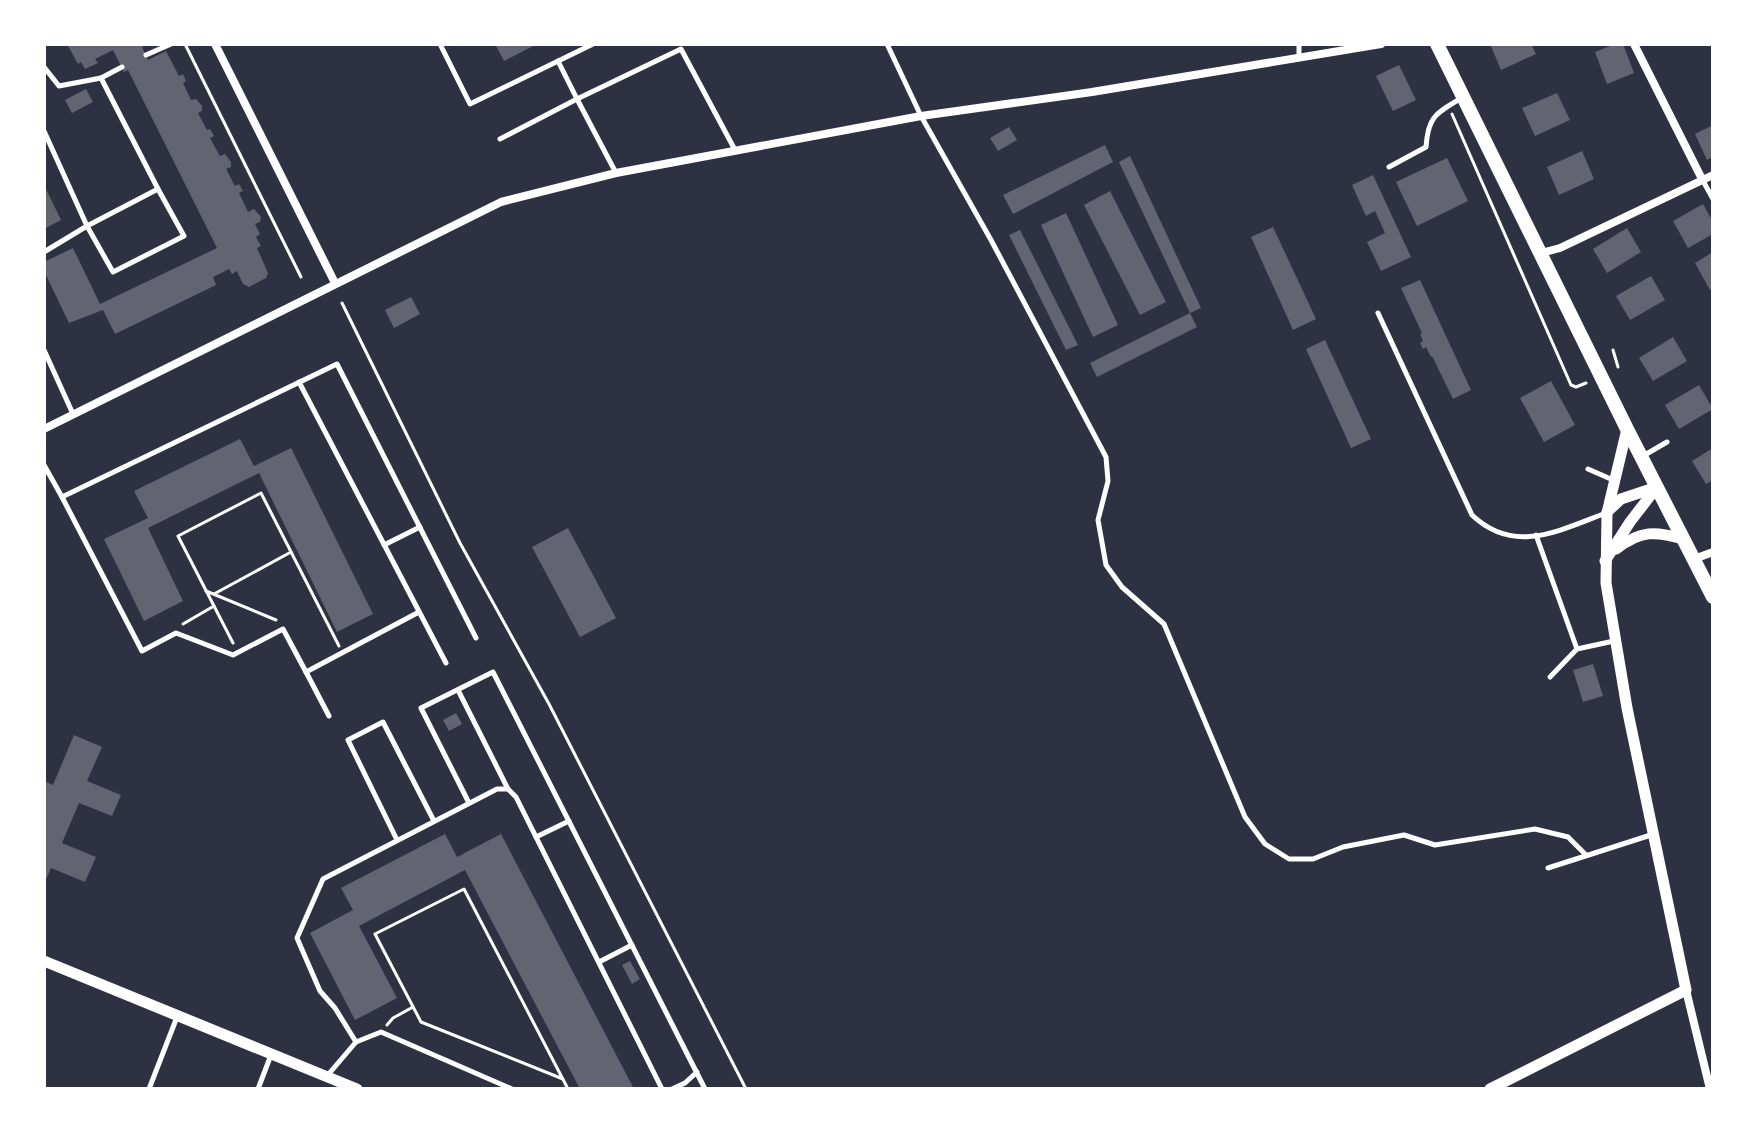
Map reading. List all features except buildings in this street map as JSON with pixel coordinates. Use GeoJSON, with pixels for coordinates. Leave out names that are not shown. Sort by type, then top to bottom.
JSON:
{"type":"FeatureCollection","features":[{"type":"Feature","properties":{"kind":"main road"},"geometry":{"type":"LineString","coordinates":[[1437,44],[1713,597]]}},
{"type":"Feature","properties":{"kind":"street"},"geometry":{"type":"LineString","coordinates":[[215,44],[335,283]]}},
{"type":"Feature","properties":{"kind":"street"},"geometry":{"type":"LineString","coordinates":[[44,429],[501,202],[616,173],[921,116],[1092,92],[1381,44]]}},
{"type":"Feature","properties":{"kind":"street"},"geometry":{"type":"LineString","coordinates":[[1634,44],[1702,179]]}},
{"type":"Feature","properties":{"kind":"street"},"geometry":{"type":"LineString","coordinates":[[1541,253],[1560,248],[1713,175]]}},
{"type":"Feature","properties":{"kind":"street"},"geometry":{"type":"LineString","coordinates":[[1627,429],[1607,513],[1605,561],[1614,641],[1686,990],[1710,1089]]}},
{"type":"Feature","properties":{"kind":"street"},"geometry":{"type":"LineString","coordinates":[[1607,513],[1621,499],[1657,487]]}},
{"type":"Feature","properties":{"kind":"street"},"geometry":{"type":"LineString","coordinates":[[1605,561],[1657,487]]}},
{"type":"Feature","properties":{"kind":"street"},"geometry":{"type":"LineString","coordinates":[[1605,561],[1631,538],[1641,535],[1664,534],[1684,539]]}},
{"type":"Feature","properties":{"kind":"street"},"geometry":{"type":"LineString","coordinates":[[1694,559],[1713,552]]}},
{"type":"Feature","properties":{"kind":"street"},"geometry":{"type":"LineString","coordinates":[[44,961],[357,1089]]}},
{"type":"Feature","properties":{"kind":"street"},"geometry":{"type":"LineString","coordinates":[[1490,1089],[1686,990]]}},
{"type":"Feature","properties":{"kind":"lane"},"geometry":{"type":"LineString","coordinates":[[146,55],[171,44]]}},
{"type":"Feature","properties":{"kind":"lane"},"geometry":{"type":"LineString","coordinates":[[440,44],[470,104],[593,44]]}},
{"type":"Feature","properties":{"kind":"lane"},"geometry":{"type":"LineString","coordinates":[[887,44],[921,116],[1106,457],[1108,481],[1098,520],[1106,565],[1122,587],[1164,624],[1245,817],[1265,844],[1289,859],[1313,859],[1343,847],[1404,835],[1435,845],[1535,829],[1568,837],[1586,855]]}},
{"type":"Feature","properties":{"kind":"lane"},"geometry":{"type":"LineString","coordinates":[[1299,44],[1299,58]]}},
{"type":"Feature","properties":{"kind":"lane"},"geometry":{"type":"LineString","coordinates":[[500,139],[680,46],[735,150]]}},
{"type":"Feature","properties":{"kind":"lane"},"geometry":{"type":"LineString","coordinates":[[558,61],[616,173]]}},
{"type":"Feature","properties":{"kind":"lane"},"geometry":{"type":"LineString","coordinates":[[44,67],[59,86],[101,78],[122,67]]}},
{"type":"Feature","properties":{"kind":"lane"},"geometry":{"type":"LineString","coordinates":[[44,131],[87,226],[113,272],[184,236],[101,78]]}},
{"type":"Feature","properties":{"kind":"lane"},"geometry":{"type":"LineString","coordinates":[[1389,167],[1426,147],[1427,127],[1436,114],[1463,98]]}},
{"type":"Feature","properties":{"kind":"lane"},"geometry":{"type":"LineString","coordinates":[[1702,179],[1713,199]]}},
{"type":"Feature","properties":{"kind":"lane"},"geometry":{"type":"LineString","coordinates":[[44,252],[158,189]]}},
{"type":"Feature","properties":{"kind":"lane"},"geometry":{"type":"LineString","coordinates":[[1378,313],[1472,515],[1487,529],[1520,539],[1607,513]]}},
{"type":"Feature","properties":{"kind":"lane"},"geometry":{"type":"LineString","coordinates":[[44,350],[74,415]]}},
{"type":"Feature","properties":{"kind":"lane"},"geometry":{"type":"LineString","coordinates":[[62,497],[337,364],[476,638]]}},
{"type":"Feature","properties":{"kind":"lane"},"geometry":{"type":"LineString","coordinates":[[299,382],[446,663]]}},
{"type":"Feature","properties":{"kind":"lane"},"geometry":{"type":"LineString","coordinates":[[1641,457],[1667,442]]}},
{"type":"Feature","properties":{"kind":"lane"},"geometry":{"type":"LineString","coordinates":[[44,465],[142,651],[176,633],[233,655],[283,629],[329,716]]}},
{"type":"Feature","properties":{"kind":"lane"},"geometry":{"type":"LineString","coordinates":[[1588,469],[1614,481]]}},
{"type":"Feature","properties":{"kind":"lane"},"geometry":{"type":"LineString","coordinates":[[384,545],[420,527]]}},
{"type":"Feature","properties":{"kind":"lane"},"geometry":{"type":"LineString","coordinates":[[1536,535],[1577,649]]}},
{"type":"Feature","properties":{"kind":"lane"},"geometry":{"type":"LineString","coordinates":[[306,672],[419,612]]}},
{"type":"Feature","properties":{"kind":"lane"},"geometry":{"type":"LineString","coordinates":[[1550,677],[1577,649],[1614,641]]}},
{"type":"Feature","properties":{"kind":"lane"},"geometry":{"type":"LineString","coordinates":[[469,803],[421,708],[493,672],[705,1089]]}},
{"type":"Feature","properties":{"kind":"lane"},"geometry":{"type":"LineString","coordinates":[[458,690],[508,789],[516,797],[662,1089]]}},
{"type":"Feature","properties":{"kind":"lane"},"geometry":{"type":"LineString","coordinates":[[397,840],[348,740],[383,722],[434,821]]}},
{"type":"Feature","properties":{"kind":"lane"},"geometry":{"type":"LineString","coordinates":[[356,1042],[335,1008],[320,991],[297,938],[323,879],[497,789],[508,789]]}},
{"type":"Feature","properties":{"kind":"lane"},"geometry":{"type":"LineString","coordinates":[[536,837],[569,821]]}},
{"type":"Feature","properties":{"kind":"lane"},"geometry":{"type":"LineString","coordinates":[[1548,868],[1654,834]]}},
{"type":"Feature","properties":{"kind":"lane"},"geometry":{"type":"LineString","coordinates":[[599,962],[632,945]]}},
{"type":"Feature","properties":{"kind":"lane"},"geometry":{"type":"LineString","coordinates":[[149,1089],[178,1016]]}},
{"type":"Feature","properties":{"kind":"lane"},"geometry":{"type":"LineString","coordinates":[[326,1076],[356,1042],[381,1032],[512,1089]]}},
{"type":"Feature","properties":{"kind":"lane"},"geometry":{"type":"LineString","coordinates":[[258,1089],[271,1054]]}},
{"type":"Feature","properties":{"kind":"lane"},"geometry":{"type":"LineString","coordinates":[[672,1089],[697,1072]]}},
{"type":"Feature","properties":{"kind":"path"},"geometry":{"type":"LineString","coordinates":[[185,44],[301,277]]}},
{"type":"Feature","properties":{"kind":"path"},"geometry":{"type":"LineString","coordinates":[[1449,106],[1571,385],[1576,387],[1590,382]]}},
{"type":"Feature","properties":{"kind":"path"},"geometry":{"type":"LineString","coordinates":[[342,303],[460,543],[549,704],[746,1089]]}},
{"type":"Feature","properties":{"kind":"path"},"geometry":{"type":"LineString","coordinates":[[1613,350],[1618,367]]}},
{"type":"Feature","properties":{"kind":"path"},"geometry":{"type":"LineString","coordinates":[[238,653],[178,536],[261,493],[342,653]]}},
{"type":"Feature","properties":{"kind":"path"},"geometry":{"type":"LineString","coordinates":[[214,594],[291,552]]}},
{"type":"Feature","properties":{"kind":"path"},"geometry":{"type":"LineString","coordinates":[[206,591],[274,618],[283,629]]}},
{"type":"Feature","properties":{"kind":"path"},"geometry":{"type":"LineString","coordinates":[[176,633],[185,622],[214,606]]}},
{"type":"Feature","properties":{"kind":"path"},"geometry":{"type":"LineString","coordinates":[[563,1079],[421,1022],[375,934],[464,889],[563,1079],[568,1089]]}},
{"type":"Feature","properties":{"kind":"path"},"geometry":{"type":"LineString","coordinates":[[381,1032],[393,1018],[413,1007]]}}]}
